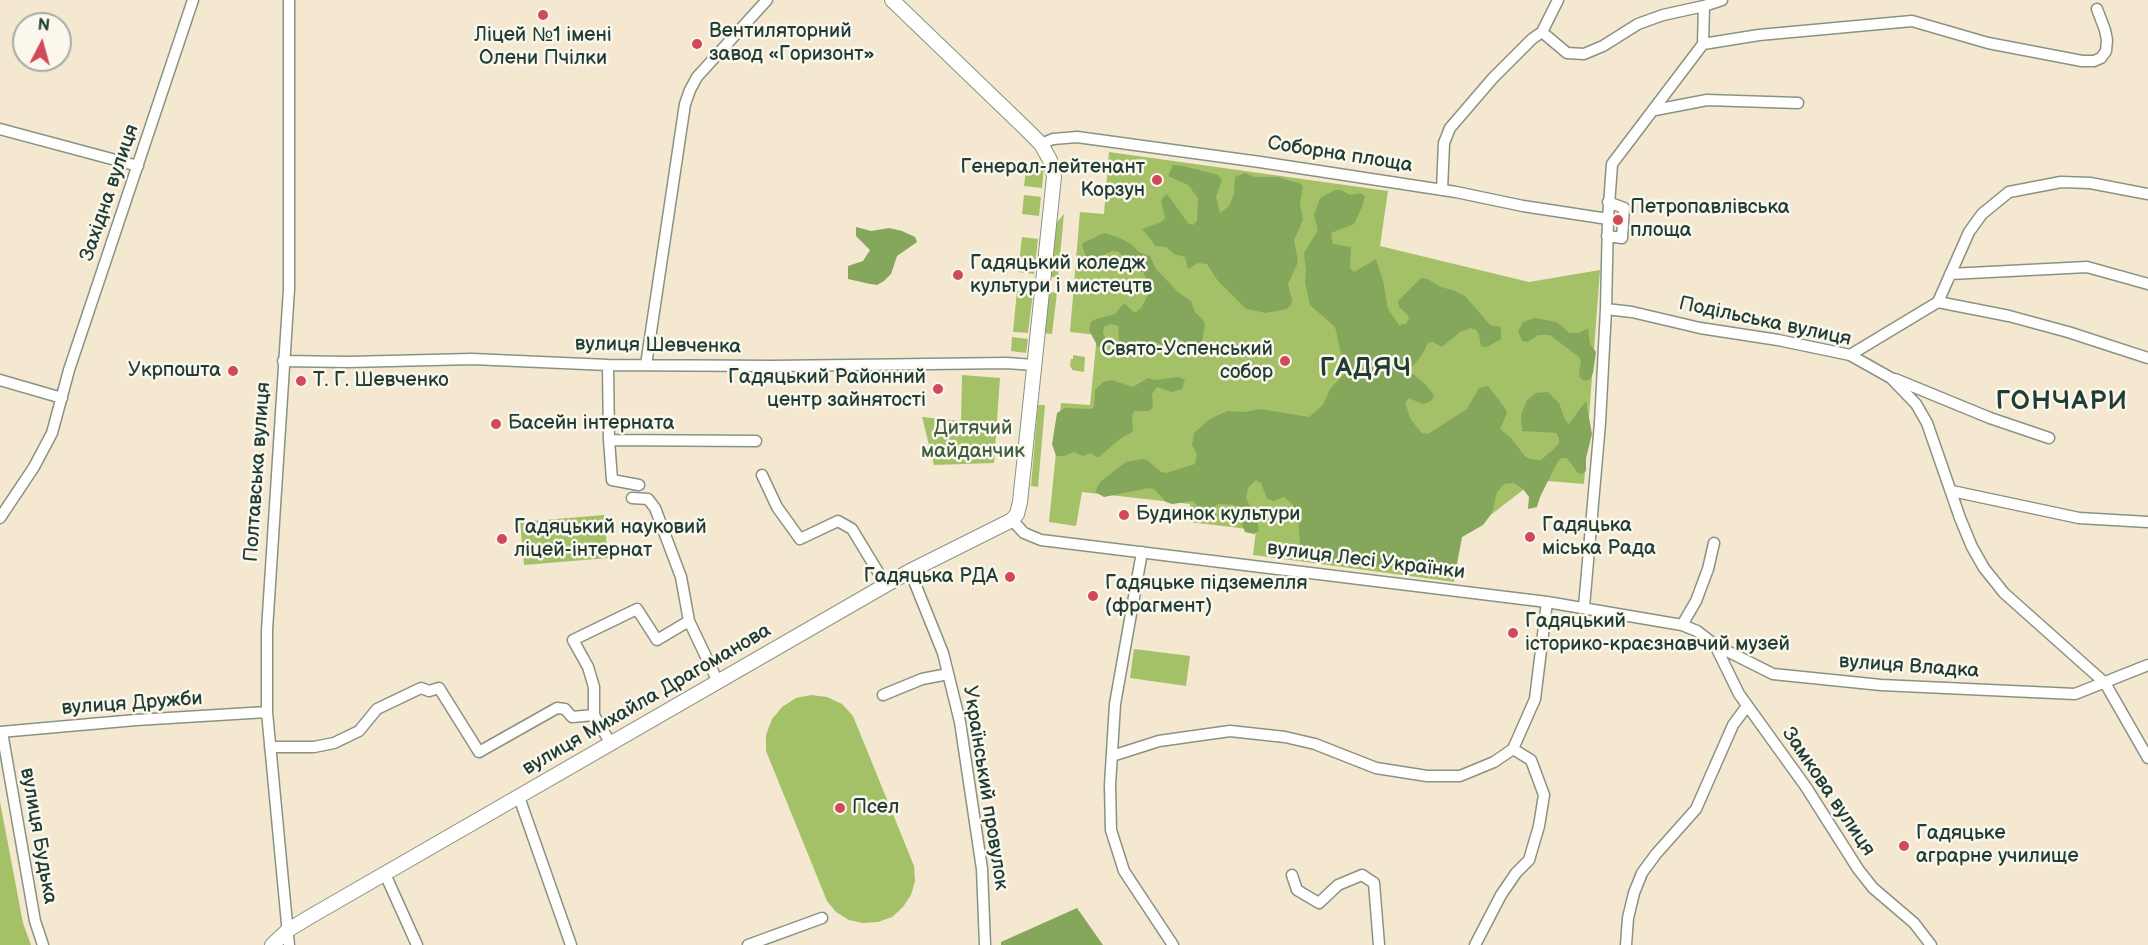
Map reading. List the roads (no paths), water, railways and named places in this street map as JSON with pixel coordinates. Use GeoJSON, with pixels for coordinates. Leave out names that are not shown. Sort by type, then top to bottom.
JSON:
{"type":"FeatureCollection","features":[{"type":"Feature","properties":{"kind":"street","name":"Західна вулиця"},"geometry":{"type":"LineString","coordinates":[[0,519],[39,458],[52,433],[193,0]]}},
{"type":"Feature","properties":{"kind":"street","name":"Полтавська вулиця"},"geometry":{"type":"LineString","coordinates":[[289,0],[289,289],[267,630],[267,712],[289,945]]}},
{"type":"Feature","properties":{"kind":"street"},"geometry":{"type":"LineString","coordinates":[[645,365],[685,104],[698,77],[767,0]]}},
{"type":"Feature","properties":{"kind":"street"},"geometry":{"type":"LineString","coordinates":[[892,0],[1041,144],[1050,160],[1054,177],[1020,502],[1017,514],[1012,520]]}},
{"type":"Feature","properties":{"kind":"street"},"geometry":{"type":"LineString","coordinates":[[1443,190],[1444,143],[1450,128],[1493,78],[1542,32],[1558,0]]}},
{"type":"Feature","properties":{"kind":"street"},"geometry":{"type":"LineString","coordinates":[[1542,32],[1567,53],[1584,54],[1603,46],[1638,24],[1722,0]]}},
{"type":"Feature","properties":{"kind":"street"},"geometry":{"type":"LineString","coordinates":[[1584,607],[1600,423],[1606,309],[1608,202],[1612,164],[1703,44],[1704,6]]}},
{"type":"Feature","properties":{"kind":"street"},"geometry":{"type":"LineString","coordinates":[[1703,44],[1759,35],[1912,21],[1988,43],[2082,61],[2094,61],[2101,58],[2106,51],[2107,40],[2097,9]]}},
{"type":"Feature","properties":{"kind":"street"},"geometry":{"type":"LineString","coordinates":[[1655,110],[1707,100],[1798,103]]}},
{"type":"Feature","properties":{"kind":"street"},"geometry":{"type":"LineString","coordinates":[[0,129],[106,155],[138,166]]}},
{"type":"Feature","properties":{"kind":"street","name":"Соборна площа"},"geometry":{"type":"LineString","coordinates":[[1041,144],[1053,139],[1077,137],[1443,190],[1523,206],[1608,219]]}},
{"type":"Feature","properties":{"kind":"street"},"geometry":{"type":"LineString","coordinates":[[1850,355],[1938,302],[1968,232],[1982,214],[2009,192],[2030,186],[2070,182],[2090,183],[2148,194]]}},
{"type":"Feature","properties":{"kind":"street"},"geometry":{"type":"LineString","coordinates":[[1607,236],[1622,238],[1624,208],[1608,202]]}},
{"type":"Feature","properties":{"kind":"street"},"geometry":{"type":"LineString","coordinates":[[1950,274],[2087,267],[2148,284]]}},
{"type":"Feature","properties":{"kind":"street"},"geometry":{"type":"LineString","coordinates":[[1938,302],[2058,329],[2148,358]]}},
{"type":"Feature","properties":{"kind":"street","name":"Подільська вулиця"},"geometry":{"type":"LineString","coordinates":[[1606,309],[1632,312],[1700,328],[1778,340],[1850,355],[1892,378],[1917,404],[1927,423],[1968,537],[1984,568],[2004,593],[2105,683],[2148,758]]}},
{"type":"Feature","properties":{"kind":"street","name":"вулиця Шевченка"},"geometry":{"type":"LineString","coordinates":[[283,361],[472,359],[608,365],[1033,364]]}},
{"type":"Feature","properties":{"kind":"street"},"geometry":{"type":"LineString","coordinates":[[608,365],[612,480],[639,485]]}},
{"type":"Feature","properties":{"kind":"street"},"geometry":{"type":"LineString","coordinates":[[1892,378],[1990,418],[2049,438]]}},
{"type":"Feature","properties":{"kind":"street"},"geometry":{"type":"LineString","coordinates":[[0,380],[62,398]]}},
{"type":"Feature","properties":{"kind":"street"},"geometry":{"type":"LineString","coordinates":[[609,440],[756,441]]}},
{"type":"Feature","properties":{"kind":"street"},"geometry":{"type":"LineString","coordinates":[[762,475],[777,507],[800,539],[838,521],[852,530],[886,585]]}},
{"type":"Feature","properties":{"kind":"street"},"geometry":{"type":"LineString","coordinates":[[1952,491],[2079,518],[2148,522]]}},
{"type":"Feature","properties":{"kind":"street"},"geometry":{"type":"LineString","coordinates":[[632,498],[648,499],[655,508],[681,577],[689,621],[718,682]]}},
{"type":"Feature","properties":{"kind":"street","name":"вулиця Лесі Українки"},"geometry":{"type":"LineString","coordinates":[[1012,520],[1024,533],[1041,540],[1584,607],[1625,617],[1682,625],[1697,631],[1715,645]]}},
{"type":"Feature","properties":{"kind":"street","name":"вулиця Михайла Драгоманова"},"geometry":{"type":"LineString","coordinates":[[272,945],[288,930],[910,571],[1012,520]]}},
{"type":"Feature","properties":{"kind":"street"},"geometry":{"type":"LineString","coordinates":[[1682,625],[1696,601],[1708,569],[1714,543]]}},
{"type":"Feature","properties":{"kind":"street"},"geometry":{"type":"LineString","coordinates":[[1142,552],[1116,704],[1110,785],[1111,830],[1124,871],[1173,945]]}},
{"type":"Feature","properties":{"kind":"street","name":"Український провулок"},"geometry":{"type":"LineString","coordinates":[[910,571],[943,653],[960,722],[982,869],[986,945]]}},
{"type":"Feature","properties":{"kind":"street"},"geometry":{"type":"LineString","coordinates":[[1112,756],[1159,741],[1230,731],[1286,736],[1315,744],[1376,768],[1427,776],[1460,776],[1494,762],[1513,749],[1535,699],[1547,602]]}},
{"type":"Feature","properties":{"kind":"street"},"geometry":{"type":"LineString","coordinates":[[611,744],[594,715],[594,687],[588,667],[573,640],[637,609],[657,640],[689,621]]}},
{"type":"Feature","properties":{"kind":"street","name":"вулиця Владка"},"geometry":{"type":"LineString","coordinates":[[1715,645],[1773,674],[1849,682],[2075,694],[2148,665]]}},
{"type":"Feature","properties":{"kind":"street","name":"Замкова вулиця"},"geometry":{"type":"LineString","coordinates":[[1715,645],[1738,694],[1806,788],[1858,869],[1873,888],[1914,923],[1931,945]]}},
{"type":"Feature","properties":{"kind":"street","name":"Український провулок"},"geometry":{"type":"LineString","coordinates":[[883,695],[922,679],[948,674]]}},
{"type":"Feature","properties":{"kind":"street"},"geometry":{"type":"LineString","coordinates":[[270,747],[314,747],[334,743],[359,731],[377,709],[421,687],[429,691],[439,688],[479,752],[556,708],[565,709],[572,717],[594,715]]}},
{"type":"Feature","properties":{"kind":"street"},"geometry":{"type":"LineString","coordinates":[[1626,945],[1628,918],[1642,873],[1696,809],[1733,725],[1747,706]]}},
{"type":"Feature","properties":{"kind":"street","name":"вулиця Дружби"},"geometry":{"type":"LineString","coordinates":[[1,732],[136,720],[267,712]]}},
{"type":"Feature","properties":{"kind":"street","name":"вулиця Будька"},"geometry":{"type":"LineString","coordinates":[[1,732],[33,911],[44,945]]}},
{"type":"Feature","properties":{"kind":"street"},"geometry":{"type":"LineString","coordinates":[[1475,945],[1501,896],[1516,873],[1529,860],[1539,826],[1545,795],[1531,760],[1513,749]]}},
{"type":"Feature","properties":{"kind":"street"},"geometry":{"type":"LineString","coordinates":[[519,797],[572,945]]}},
{"type":"Feature","properties":{"kind":"street"},"geometry":{"type":"LineString","coordinates":[[385,874],[417,945]]}},
{"type":"Feature","properties":{"kind":"street"},"geometry":{"type":"LineString","coordinates":[[1292,875],[1298,890],[1319,903],[1338,885],[1362,875],[1374,883],[1379,945]]}},
{"type":"Feature","properties":{"kind":"street"},"geometry":{"type":"LineString","coordinates":[[754,944],[822,918]]}},
{"type":"Feature","properties":{"kind":"place","name":"Ліцей №1 імені Олени Пчілки"},"geometry":{"type":"Point","coordinates":[543,15]}},
{"type":"Feature","properties":{"kind":"place","name":"Вентиляторний завод «Горизонт»"},"geometry":{"type":"Point","coordinates":[697,44]}},
{"type":"Feature","properties":{"kind":"place","name":"Генерал-лейтенант Корзун"},"geometry":{"type":"Point","coordinates":[1157,180]}},
{"type":"Feature","properties":{"kind":"place","name":"Петропавлівська площа"},"geometry":{"type":"Point","coordinates":[1618,220]}},
{"type":"Feature","properties":{"kind":"place","name":"Гадяцький коледж культури і мистецтв"},"geometry":{"type":"Point","coordinates":[958,275]}},
{"type":"Feature","properties":{"kind":"place","name":"Свято-Успенський собор"},"geometry":{"type":"Point","coordinates":[1285,361]}},
{"type":"Feature","properties":{"kind":"place","name":"Укрпошта"},"geometry":{"type":"Point","coordinates":[233,371]}},
{"type":"Feature","properties":{"kind":"place","name":"Т. Г. Шевченко"},"geometry":{"type":"Point","coordinates":[301,381]}},
{"type":"Feature","properties":{"kind":"place","name":"Гадяцький Районний центр зайнятості"},"geometry":{"type":"Point","coordinates":[938,389]}},
{"type":"Feature","properties":{"kind":"place","name":"Басейн інтерната"},"geometry":{"type":"Point","coordinates":[496,424]}},
{"type":"Feature","properties":{"kind":"place","name":"Будинок культури"},"geometry":{"type":"Point","coordinates":[1124,515]}},
{"type":"Feature","properties":{"kind":"place","name":"Гадяцька міська Рада"},"geometry":{"type":"Point","coordinates":[1530,537]}},
{"type":"Feature","properties":{"kind":"place","name":"Гадяцький науковий ліцей-інтернат"},"geometry":{"type":"Point","coordinates":[502,539]}},
{"type":"Feature","properties":{"kind":"place","name":"Гадяцька РДА"},"geometry":{"type":"Point","coordinates":[1010,577]}},
{"type":"Feature","properties":{"kind":"place","name":"Гадяцьке підземелля (фрагмент)"},"geometry":{"type":"Point","coordinates":[1093,596]}},
{"type":"Feature","properties":{"kind":"place","name":"Гадяцький історико-краєзнавчий музей"},"geometry":{"type":"Point","coordinates":[1513,633]}},
{"type":"Feature","properties":{"kind":"place","name":"Псел"},"geometry":{"type":"Point","coordinates":[840,808]}},
{"type":"Feature","properties":{"kind":"place","name":"Гадяцьке аграрне училище"},"geometry":{"type":"Point","coordinates":[1904,846]}},
{"type":"Feature","properties":{"kind":"district","name":"ГАДЯЧ"},"geometry":{"type":"Point","coordinates":[1366,369]}},
{"type":"Feature","properties":{"kind":"district","name":"ГОНЧАРИ"},"geometry":{"type":"Point","coordinates":[2062,402]}},
{"type":"Feature","properties":{"kind":"park label","name":"Дитячий майданчик"},"geometry":{"type":"Point","coordinates":[973,440]}}]}
